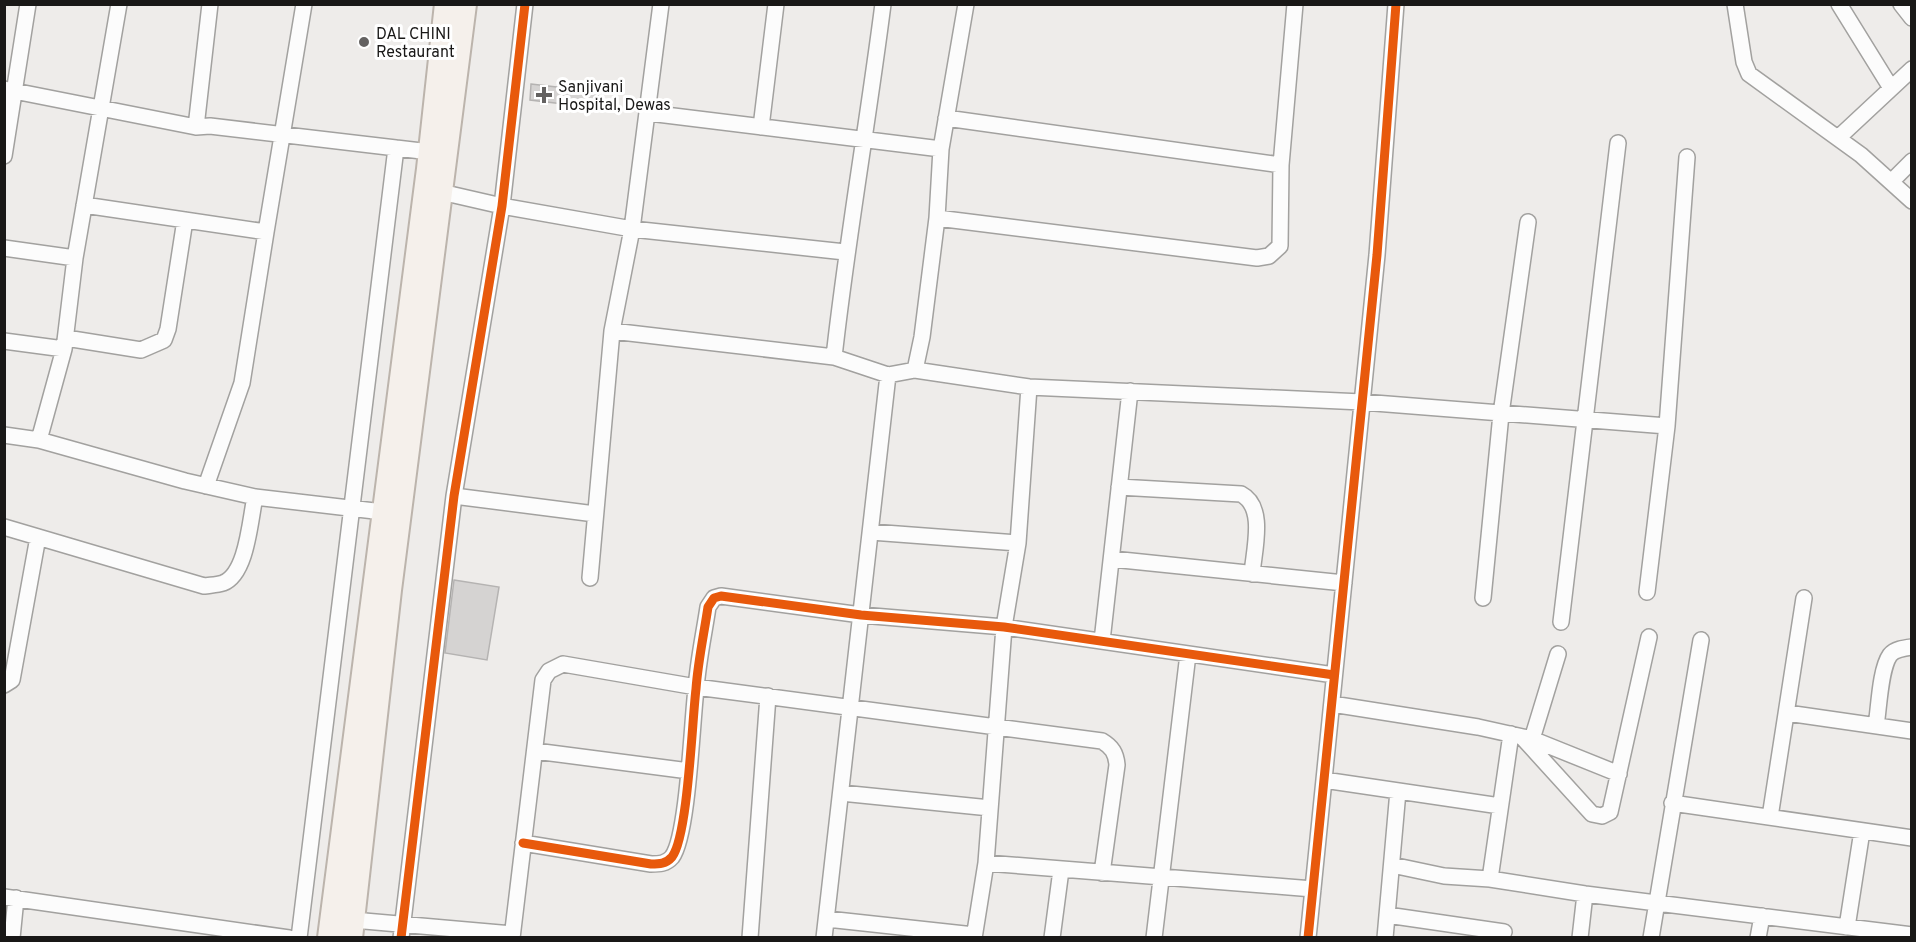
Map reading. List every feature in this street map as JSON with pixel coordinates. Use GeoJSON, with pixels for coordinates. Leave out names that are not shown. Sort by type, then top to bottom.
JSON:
{"type":"FeatureCollection","features":[{"type":"Feature","properties":{"kind":"main road"},"geometry":{"type":"LineString","coordinates":[[330,938],[430,152],[446,4]]}},
{"type":"Feature","properties":{"kind":"main road"},"geometry":{"type":"LineString","coordinates":[[352,929],[390,590],[465,4]]}},
{"type":"Feature","properties":{"kind":"street"},"geometry":{"type":"LineString","coordinates":[[4,156],[10,90],[28,4]]}},
{"type":"Feature","properties":{"kind":"street"},"geometry":{"type":"LineString","coordinates":[[39,440],[65,344],[75,258],[119,4]]}},
{"type":"Feature","properties":{"kind":"street"},"geometry":{"type":"LineString","coordinates":[[196,127],[210,4]]}},
{"type":"Feature","properties":{"kind":"street"},"geometry":{"type":"LineString","coordinates":[[206,486],[242,383],[266,232],[285,134],[304,4]]}},
{"type":"Feature","properties":{"kind":"street"},"geometry":{"type":"LineString","coordinates":[[402,931],[454,496],[502,206],[525,4]]}},
{"type":"Feature","properties":{"kind":"street"},"geometry":{"type":"LineString","coordinates":[[590,578],[612,331],[632,229],[649,113],[661,4]]}},
{"type":"Feature","properties":{"kind":"street"},"geometry":{"type":"LineString","coordinates":[[761,127],[776,4]]}},
{"type":"Feature","properties":{"kind":"street"},"geometry":{"type":"LineString","coordinates":[[834,357],[845,252],[866,139],[883,4]]}},
{"type":"Feature","properties":{"kind":"street"},"geometry":{"type":"LineString","coordinates":[[915,370],[922,338],[937,218],[941,148],[966,4]]}},
{"type":"Feature","properties":{"kind":"street"},"geometry":{"type":"LineString","coordinates":[[937,218],[1257,258],[1269,256],[1280,246],[1281,165],[1295,4]]}},
{"type":"Feature","properties":{"kind":"street"},"geometry":{"type":"LineString","coordinates":[[1308,938],[1377,255],[1396,4]]}},
{"type":"Feature","properties":{"kind":"street"},"geometry":{"type":"LineString","coordinates":[[1735,4],[1744,62],[1749,74],[1838,138],[1892,182],[1911,201]]}},
{"type":"Feature","properties":{"kind":"street"},"geometry":{"type":"LineString","coordinates":[[1839,4],[1891,88]]}},
{"type":"Feature","properties":{"kind":"street"},"geometry":{"type":"LineString","coordinates":[[1901,4],[1911,18]]}},
{"type":"Feature","properties":{"kind":"street"},"geometry":{"type":"LineString","coordinates":[[1838,138],[1911,69]]}},
{"type":"Feature","properties":{"kind":"street"},"geometry":{"type":"LineString","coordinates":[[10,90],[196,127],[210,126],[285,134],[430,152]]}},
{"type":"Feature","properties":{"kind":"street"},"geometry":{"type":"LineString","coordinates":[[649,113],[941,148]]}},
{"type":"Feature","properties":{"kind":"street"},"geometry":{"type":"LineString","coordinates":[[946,118],[1281,165]]}},
{"type":"Feature","properties":{"kind":"street"},"geometry":{"type":"LineString","coordinates":[[1561,622],[1587,422],[1618,143]]}},
{"type":"Feature","properties":{"kind":"street"},"geometry":{"type":"LineString","coordinates":[[299,938],[396,148]]}},
{"type":"Feature","properties":{"kind":"street"},"geometry":{"type":"LineString","coordinates":[[1647,592],[1667,426],[1687,157]]}},
{"type":"Feature","properties":{"kind":"street"},"geometry":{"type":"LineString","coordinates":[[1892,182],[1911,161]]}},
{"type":"Feature","properties":{"kind":"street"},"geometry":{"type":"LineString","coordinates":[[441,192],[502,206],[632,229],[845,252]]}},
{"type":"Feature","properties":{"kind":"street"},"geometry":{"type":"LineString","coordinates":[[84,205],[266,232]]}},
{"type":"Feature","properties":{"kind":"street"},"geometry":{"type":"LineString","coordinates":[[4,341],[141,350],[164,340],[168,329],[185,220]]}},
{"type":"Feature","properties":{"kind":"street"},"geometry":{"type":"LineString","coordinates":[[1483,597],[1501,414],[1528,222]]}},
{"type":"Feature","properties":{"kind":"street"},"geometry":{"type":"LineString","coordinates":[[4,248],[75,258]]}},
{"type":"Feature","properties":{"kind":"street"},"geometry":{"type":"LineString","coordinates":[[612,331],[834,357],[888,375],[915,370],[1029,387],[1362,402],[1587,422],[1667,426]]}},
{"type":"Feature","properties":{"kind":"street"},"geometry":{"type":"LineString","coordinates":[[825,938],[888,375]]}},
{"type":"Feature","properties":{"kind":"street"},"geometry":{"type":"LineString","coordinates":[[827,919],[974,936],[986,863],[1004,627],[1018,543],[1029,387]]}},
{"type":"Feature","properties":{"kind":"street"},"geometry":{"type":"LineString","coordinates":[[1102,641],[1130,392]]}},
{"type":"Feature","properties":{"kind":"street"},"geometry":{"type":"LineString","coordinates":[[4,435],[39,440],[206,486],[255,497],[383,512]]}},
{"type":"Feature","properties":{"kind":"street"},"geometry":{"type":"LineString","coordinates":[[1119,487],[1241,494],[1247,497],[1252,502],[1257,515],[1252,574]]}},
{"type":"Feature","properties":{"kind":"street"},"geometry":{"type":"LineString","coordinates":[[454,496],[596,514]]}},
{"type":"Feature","properties":{"kind":"street"},"geometry":{"type":"LineString","coordinates":[[4,527],[204,586],[224,583],[234,576],[241,565],[255,497]]}},
{"type":"Feature","properties":{"kind":"street"},"geometry":{"type":"LineString","coordinates":[[871,532],[1018,543]]}},
{"type":"Feature","properties":{"kind":"street"},"geometry":{"type":"LineString","coordinates":[[4,685],[12,680],[38,537]]}},
{"type":"Feature","properties":{"kind":"street"},"geometry":{"type":"LineString","coordinates":[[1112,559],[1344,583]]}},
{"type":"Feature","properties":{"kind":"street"},"geometry":{"type":"LineString","coordinates":[[523,843],[651,864],[664,863],[672,856],[678,841],[689,771],[696,687],[708,607],[714,598],[721,596],[861,615],[1004,627],[1334,675]]}},
{"type":"Feature","properties":{"kind":"street"},"geometry":{"type":"LineString","coordinates":[[1770,817],[1804,598]]}},
{"type":"Feature","properties":{"kind":"street"},"geometry":{"type":"LineString","coordinates":[[1521,737],[1592,814],[1602,816],[1610,812],[1649,637]]}},
{"type":"Feature","properties":{"kind":"street"},"geometry":{"type":"LineString","coordinates":[[1651,938],[1655,903],[1701,640]]}},
{"type":"Feature","properties":{"kind":"street"},"geometry":{"type":"LineString","coordinates":[[1876,726],[1886,666],[1891,654],[1901,648],[1911,647]]}},
{"type":"Feature","properties":{"kind":"street"},"geometry":{"type":"LineString","coordinates":[[1154,938],[1188,654]]}},
{"type":"Feature","properties":{"kind":"street"},"geometry":{"type":"LineString","coordinates":[[1490,879],[1500,806],[1521,737],[1558,654]]}},
{"type":"Feature","properties":{"kind":"street"},"geometry":{"type":"LineString","coordinates":[[352,929],[512,936],[543,680],[549,671],[563,664],[696,687],[996,725],[1102,741],[1110,746],[1117,755],[1102,873]]}},
{"type":"Feature","properties":{"kind":"street"},"geometry":{"type":"LineString","coordinates":[[750,938],[768,696]]}},
{"type":"Feature","properties":{"kind":"street"},"geometry":{"type":"LineString","coordinates":[[1332,704],[1521,737],[1618,774]]}},
{"type":"Feature","properties":{"kind":"street"},"geometry":{"type":"LineString","coordinates":[[1787,712],[1911,731]]}},
{"type":"Feature","properties":{"kind":"street"},"geometry":{"type":"LineString","coordinates":[[535,751],[689,771]]}},
{"type":"Feature","properties":{"kind":"street"},"geometry":{"type":"LineString","coordinates":[[1324,780],[1500,806]]}},
{"type":"Feature","properties":{"kind":"street"},"geometry":{"type":"LineString","coordinates":[[1385,938],[1398,791]]}},
{"type":"Feature","properties":{"kind":"street"},"geometry":{"type":"LineString","coordinates":[[841,793],[990,807]]}},
{"type":"Feature","properties":{"kind":"street"},"geometry":{"type":"LineString","coordinates":[[1672,803],[1911,838]]}},
{"type":"Feature","properties":{"kind":"street"},"geometry":{"type":"LineString","coordinates":[[1847,927],[1862,831]]}},
{"type":"Feature","properties":{"kind":"street"},"geometry":{"type":"LineString","coordinates":[[986,863],[1313,889]]}},
{"type":"Feature","properties":{"kind":"street"},"geometry":{"type":"LineString","coordinates":[[1392,865],[1444,876],[1490,879],[1585,894],[1911,935]]}},
{"type":"Feature","properties":{"kind":"street"},"geometry":{"type":"LineString","coordinates":[[1052,938],[1061,870]]}},
{"type":"Feature","properties":{"kind":"street"},"geometry":{"type":"LineString","coordinates":[[1580,938],[1585,894]]}},
{"type":"Feature","properties":{"kind":"street"},"geometry":{"type":"LineString","coordinates":[[12,938],[10,898],[289,938]]}},
{"type":"Feature","properties":{"kind":"street"},"geometry":{"type":"LineString","coordinates":[[1387,915],[1504,932]]}},
{"type":"Feature","properties":{"kind":"street"},"geometry":{"type":"LineString","coordinates":[[1758,938],[1762,916]]}},
{"type":"Feature","properties":{"kind":"building"},"geometry":{"type":"Polygon","coordinates":[[[531,84],[599,92],[597,108],[530,100],[531,84]]]}},
{"type":"Feature","properties":{"kind":"building"},"geometry":{"type":"Polygon","coordinates":[[[454,580],[499,587],[487,660],[445,653],[454,580]]]}},
{"type":"Feature","properties":{"kind":"cycle path"},"geometry":{"type":"LineString","coordinates":[[401,938],[454,496],[502,206],[525,4]]}},
{"type":"Feature","properties":{"kind":"cycle path"},"geometry":{"type":"LineString","coordinates":[[1308,938],[1377,255],[1396,4]]}},
{"type":"Feature","properties":{"kind":"cycle path"},"geometry":{"type":"LineString","coordinates":[[523,843],[651,864],[660,864],[672,857],[682,826],[686,803],[697,679],[708,607],[714,598],[721,596],[861,615],[1004,627],[1334,675]]}},
{"type":"Feature","properties":{"kind":"place","name":"DAL CHINI Restaurant"},"geometry":{"type":"Point","coordinates":[364,42]}},
{"type":"Feature","properties":{"kind":"place","name":"Sanjivani Hospital, Dewas"},"geometry":{"type":"Point","coordinates":[544,95]}}]}
